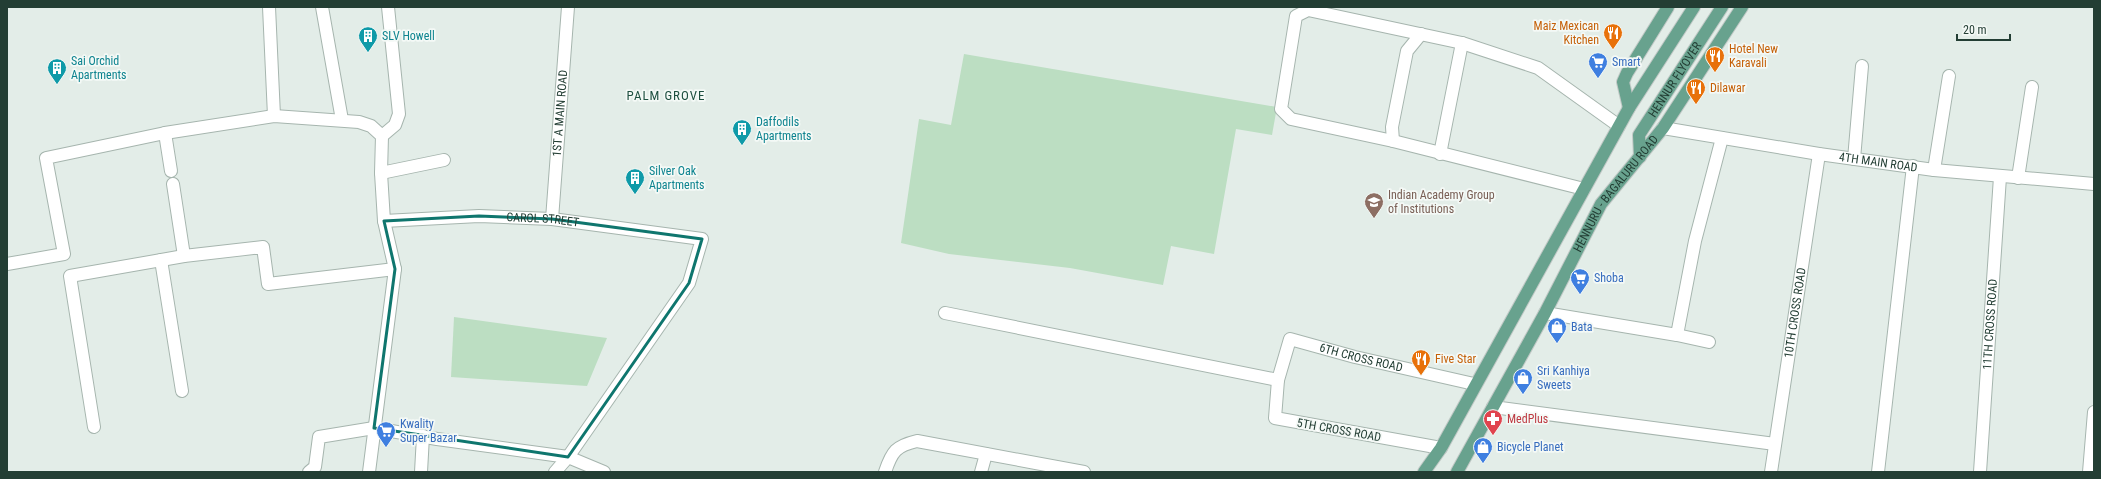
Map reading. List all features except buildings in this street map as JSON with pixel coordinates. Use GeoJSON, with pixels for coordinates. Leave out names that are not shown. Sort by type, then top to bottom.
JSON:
{"type":"FeatureCollection","features":[{"type":"Feature","properties":{"kind":"main road"},"geometry":{"type":"LineString","coordinates":[[1629,108],[1624,82],[1627,73],[1668,7]]}},
{"type":"Feature","properties":{"kind":"main road","name":"HENNUR FLYOVER"},"geometry":{"type":"LineString","coordinates":[[1629,108],[1694,7]]}},
{"type":"Feature","properties":{"kind":"main road","name":"HENNUR FLYOVER"},"geometry":{"type":"LineString","coordinates":[[1640,157],[1639,135],[1722,7]]}},
{"type":"Feature","properties":{"kind":"main road","name":"HENNURU - BAGALURU ROAD"},"geometry":{"type":"LineString","coordinates":[[1457,472],[1544,313],[1601,204],[1663,128],[1742,7]]}},
{"type":"Feature","properties":{"kind":"main road","name":"HENNURU - BAGALURU ROAD"},"geometry":{"type":"LineString","coordinates":[[1424,472],[1440,448],[1474,384],[1629,108]]}},
{"type":"Feature","properties":{"kind":"street"},"geometry":{"type":"LineString","coordinates":[[269,7],[274,116]]}},
{"type":"Feature","properties":{"kind":"street"},"geometry":{"type":"LineString","coordinates":[[322,7],[342,120]]}},
{"type":"Feature","properties":{"kind":"street"},"geometry":{"type":"LineString","coordinates":[[368,472],[395,269],[384,221],[381,173],[382,136],[395,125],[399,114],[388,7]]}},
{"type":"Feature","properties":{"kind":"street","name":"1ST A MAIN ROAD"},"geometry":{"type":"LineString","coordinates":[[552,219],[568,7]]}},
{"type":"Feature","properties":{"kind":"street"},"geometry":{"type":"LineString","coordinates":[[1584,189],[1393,141],[1291,118],[1281,109],[1296,16],[1308,10],[1421,34],[1462,43],[1538,68],[1619,126]]}},
{"type":"Feature","properties":{"kind":"street"},"geometry":{"type":"LineString","coordinates":[[1393,141],[1392,127],[1407,51],[1421,34]]}},
{"type":"Feature","properties":{"kind":"street"},"geometry":{"type":"LineString","coordinates":[[1440,154],[1462,43]]}},
{"type":"Feature","properties":{"kind":"street"},"geometry":{"type":"LineString","coordinates":[[1854,159],[1862,66]]}},
{"type":"Feature","properties":{"kind":"street"},"geometry":{"type":"LineString","coordinates":[[1934,170],[1949,76]]}},
{"type":"Feature","properties":{"kind":"street"},"geometry":{"type":"LineString","coordinates":[[2018,178],[2032,88]]}},
{"type":"Feature","properties":{"kind":"street"},"geometry":{"type":"LineString","coordinates":[[7,264],[64,254],[46,158],[165,132],[274,116],[359,122],[371,126],[382,136]]}},
{"type":"Feature","properties":{"kind":"street","name":"4TH MAIN ROAD"},"geometry":{"type":"LineString","coordinates":[[1663,128],[1819,154],[1934,170],[2000,177],[2094,184]]}},
{"type":"Feature","properties":{"kind":"street"},"geometry":{"type":"LineString","coordinates":[[165,132],[171,171]]}},
{"type":"Feature","properties":{"kind":"street"},"geometry":{"type":"LineString","coordinates":[[1677,335],[1695,241],[1722,138]]}},
{"type":"Feature","properties":{"kind":"street","name":"10TH CROSS ROAD"},"geometry":{"type":"LineString","coordinates":[[1771,472],[1819,154]]}},
{"type":"Feature","properties":{"kind":"street"},"geometry":{"type":"LineString","coordinates":[[381,173],[444,160]]}},
{"type":"Feature","properties":{"kind":"street"},"geometry":{"type":"LineString","coordinates":[[1878,472],[1913,166]]}},
{"type":"Feature","properties":{"kind":"street","name":"11TH CROSS ROAD"},"geometry":{"type":"LineString","coordinates":[[1980,472],[2000,177]]}},
{"type":"Feature","properties":{"kind":"street"},"geometry":{"type":"LineString","coordinates":[[173,184],[184,256]]}},
{"type":"Feature","properties":{"kind":"street","name":"CAROL STREET"},"geometry":{"type":"LineString","coordinates":[[384,221],[479,216],[552,219],[702,239],[689,283],[568,457]]}},
{"type":"Feature","properties":{"kind":"street"},"geometry":{"type":"LineString","coordinates":[[94,427],[70,276],[184,256],[263,247],[268,284],[395,269]]}},
{"type":"Feature","properties":{"kind":"street"},"geometry":{"type":"LineString","coordinates":[[161,260],[182,391]]}},
{"type":"Feature","properties":{"kind":"street"},"geometry":{"type":"LineString","coordinates":[[945,313],[1278,380]]}},
{"type":"Feature","properties":{"kind":"street"},"geometry":{"type":"LineString","coordinates":[[1544,313],[1677,335],[1709,342]]}},
{"type":"Feature","properties":{"kind":"street","name":"6TH CROSS ROAD"},"geometry":{"type":"LineString","coordinates":[[1278,380],[1290,339],[1355,357],[1474,384]]}},
{"type":"Feature","properties":{"kind":"street","name":"5TH CROSS ROAD"},"geometry":{"type":"LineString","coordinates":[[1278,380],[1275,418],[1440,448]]}},
{"type":"Feature","properties":{"kind":"street"},"geometry":{"type":"LineString","coordinates":[[1493,406],[1775,444]]}},
{"type":"Feature","properties":{"kind":"street"},"geometry":{"type":"LineString","coordinates":[[2089,472],[2094,412]]}},
{"type":"Feature","properties":{"kind":"street"},"geometry":{"type":"LineString","coordinates":[[309,472],[315,467],[319,437],[374,428],[568,457],[604,472]]}},
{"type":"Feature","properties":{"kind":"street"},"geometry":{"type":"LineString","coordinates":[[421,472],[423,436]]}},
{"type":"Feature","properties":{"kind":"street"},"geometry":{"type":"LineString","coordinates":[[885,472],[890,455],[902,445],[917,441],[1076,471]]}},
{"type":"Feature","properties":{"kind":"street"},"geometry":{"type":"LineString","coordinates":[[981,472],[986,454]]}},
{"type":"Feature","properties":{"kind":"street"},"geometry":{"type":"LineString","coordinates":[[555,472],[568,457]]}},
{"type":"Feature","properties":{"kind":"highlighted area"},"geometry":{"type":"Polygon","coordinates":[[[479,216],[552,219],[702,239],[689,283],[568,457],[374,428],[395,269],[384,221],[479,216]]]}},
{"type":"Feature","properties":{"kind":"green space"},"geometry":{"type":"Polygon","coordinates":[[[964,54],[1277,107],[1272,135],[1236,129],[1214,254],[1171,246],[1163,285],[1070,268],[949,254],[901,243],[919,119],[951,125],[964,54]]]}},
{"type":"Feature","properties":{"kind":"green space"},"geometry":{"type":"Polygon","coordinates":[[[454,317],[607,338],[587,386],[451,377],[454,317]]]}},
{"type":"Feature","properties":{"kind":"place","name":"Maiz Mexican Kitchen"},"geometry":{"type":"Point","coordinates":[1613,50]}},
{"type":"Feature","properties":{"kind":"place","name":"SLV Howell"},"geometry":{"type":"Point","coordinates":[368,53]}},
{"type":"Feature","properties":{"kind":"place","name":"Hotel New Karavali"},"geometry":{"type":"Point","coordinates":[1715,73]}},
{"type":"Feature","properties":{"kind":"place","name":"Smart"},"geometry":{"type":"Point","coordinates":[1598,79]}},
{"type":"Feature","properties":{"kind":"place","name":"Sai Orchid Apartments"},"geometry":{"type":"Point","coordinates":[57,85]}},
{"type":"Feature","properties":{"kind":"place","name":"Dilawar"},"geometry":{"type":"Point","coordinates":[1696,105]}},
{"type":"Feature","properties":{"kind":"place","name":"Daffodils Apartments"},"geometry":{"type":"Point","coordinates":[742,146]}},
{"type":"Feature","properties":{"kind":"place","name":"Silver Oak Apartments"},"geometry":{"type":"Point","coordinates":[635,195]}},
{"type":"Feature","properties":{"kind":"place","name":"Indian Academy Group of Institutions"},"geometry":{"type":"Point","coordinates":[1374,219]}},
{"type":"Feature","properties":{"kind":"place","name":"Shoba"},"geometry":{"type":"Point","coordinates":[1580,295]}},
{"type":"Feature","properties":{"kind":"place","name":"Bata"},"geometry":{"type":"Point","coordinates":[1557,344]}},
{"type":"Feature","properties":{"kind":"place","name":"Five Star"},"geometry":{"type":"Point","coordinates":[1421,376]}},
{"type":"Feature","properties":{"kind":"place","name":"Sri Kanhiya Sweets"},"geometry":{"type":"Point","coordinates":[1523,395]}},
{"type":"Feature","properties":{"kind":"place","name":"MedPlus"},"geometry":{"type":"Point","coordinates":[1493,436]}},
{"type":"Feature","properties":{"kind":"place","name":"Kwality Super Bazar"},"geometry":{"type":"Point","coordinates":[386,448]}},
{"type":"Feature","properties":{"kind":"place","name":"Bicycle Planet"},"geometry":{"type":"Point","coordinates":[1483,464]}},
{"type":"Feature","properties":{"kind":"district","name":"PALM GROVE"},"geometry":{"type":"Point","coordinates":[666,95]}}]}
